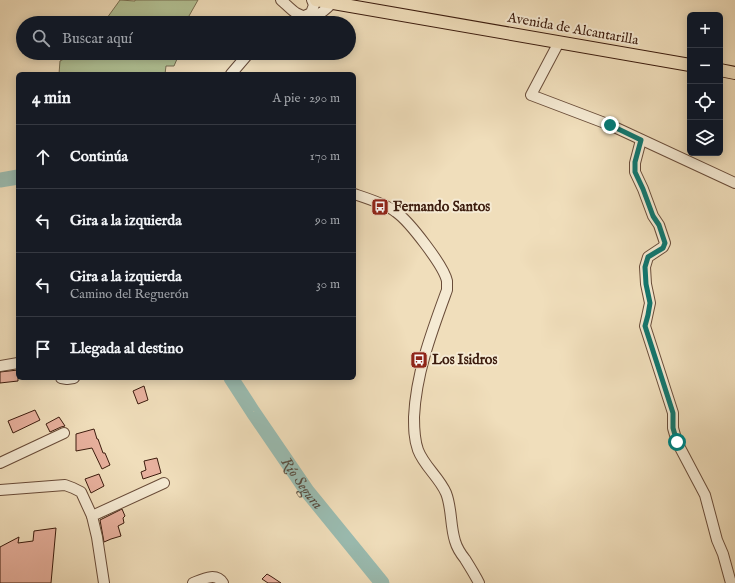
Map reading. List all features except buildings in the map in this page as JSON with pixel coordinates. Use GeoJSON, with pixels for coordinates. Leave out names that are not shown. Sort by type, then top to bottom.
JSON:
{"type":"FeatureCollection","features":[{"type":"Feature","properties":{"kind":"main road","name":"Avenida de Alcantarilla"},"geometry":{"type":"LineString","coordinates":[[316,0],[356,4],[687,64]]}},
{"type":"Feature","properties":{"kind":"main road"},"geometry":{"type":"LineString","coordinates":[[723,71],[735,73]]}},
{"type":"Feature","properties":{"kind":"street"},"geometry":{"type":"LineString","coordinates":[[305,16],[312,11],[314,6],[312,0]]}},
{"type":"Feature","properties":{"kind":"street"},"geometry":{"type":"LineString","coordinates":[[282,1],[296,12],[305,16],[317,15],[324,11],[333,1]]}},
{"type":"Feature","properties":{"kind":"street"},"geometry":{"type":"LineString","coordinates":[[282,1],[287,12],[287,16]]}},
{"type":"Feature","properties":{"kind":"street"},"geometry":{"type":"LineString","coordinates":[[559,42],[531,95],[610,125],[735,183]]}},
{"type":"Feature","properties":{"kind":"street"},"geometry":{"type":"LineString","coordinates":[[233,72],[243,60]]}},
{"type":"Feature","properties":{"kind":"street"},"geometry":{"type":"LineString","coordinates":[[641,140],[635,162],[635,172],[653,216],[659,225],[665,243],[663,248],[648,257],[645,267],[646,284],[650,303],[645,326],[673,413],[673,428],[677,442],[705,495],[717,540],[723,554],[731,583]]}},
{"type":"Feature","properties":{"kind":"street"},"geometry":{"type":"LineString","coordinates":[[356,195],[396,212],[416,233],[435,257],[447,281],[447,290],[424,356],[418,382],[414,406],[415,440],[418,452],[424,462],[443,486],[448,498],[451,528],[455,543],[479,583]]}},
{"type":"Feature","properties":{"kind":"street"},"geometry":{"type":"LineString","coordinates":[[0,366],[16,362]]}},
{"type":"Feature","properties":{"kind":"street"},"geometry":{"type":"LineString","coordinates":[[0,463],[64,432]]}},
{"type":"Feature","properties":{"kind":"street"},"geometry":{"type":"LineString","coordinates":[[92,516],[164,483]]}},
{"type":"Feature","properties":{"kind":"street"},"geometry":{"type":"LineString","coordinates":[[0,490],[65,485],[81,492],[92,516],[98,536],[104,583]]}},
{"type":"Feature","properties":{"kind":"street"},"geometry":{"type":"LineString","coordinates":[[193,583],[214,576],[224,583]]}},
{"type":"Feature","properties":{"kind":"green space"},"geometry":{"type":"Polygon","coordinates":[[[120,0],[198,0],[189,16],[108,16],[120,0]]]}},
{"type":"Feature","properties":{"kind":"green space"},"geometry":{"type":"Polygon","coordinates":[[[177,60],[174,66],[166,66],[165,72],[59,72],[60,61],[177,60]]]}},
{"type":"Feature","properties":{"kind":"waterway","name":"Río Segura"},"geometry":{"type":"LineString","coordinates":[[0,180],[16,177]]}},
{"type":"Feature","properties":{"kind":"waterway","name":"Río Segura"},"geometry":{"type":"LineString","coordinates":[[232,380],[307,491],[382,583]]}},
{"type":"Feature","properties":{"kind":"place","name":"Fernando Santos"},"geometry":{"type":"Point","coordinates":[380,207]}},
{"type":"Feature","properties":{"kind":"place","name":"Los Isidros"},"geometry":{"type":"Point","coordinates":[419,360]}},
{"type":"Feature","properties":{"kind":"route"},"geometry":{"type":"LineString","coordinates":[[610,125],[641,140],[635,162],[635,172],[653,216],[659,225],[665,243],[663,248],[648,257],[645,267],[646,284],[650,303],[645,326],[673,413],[673,428],[677,442]]}}]}
